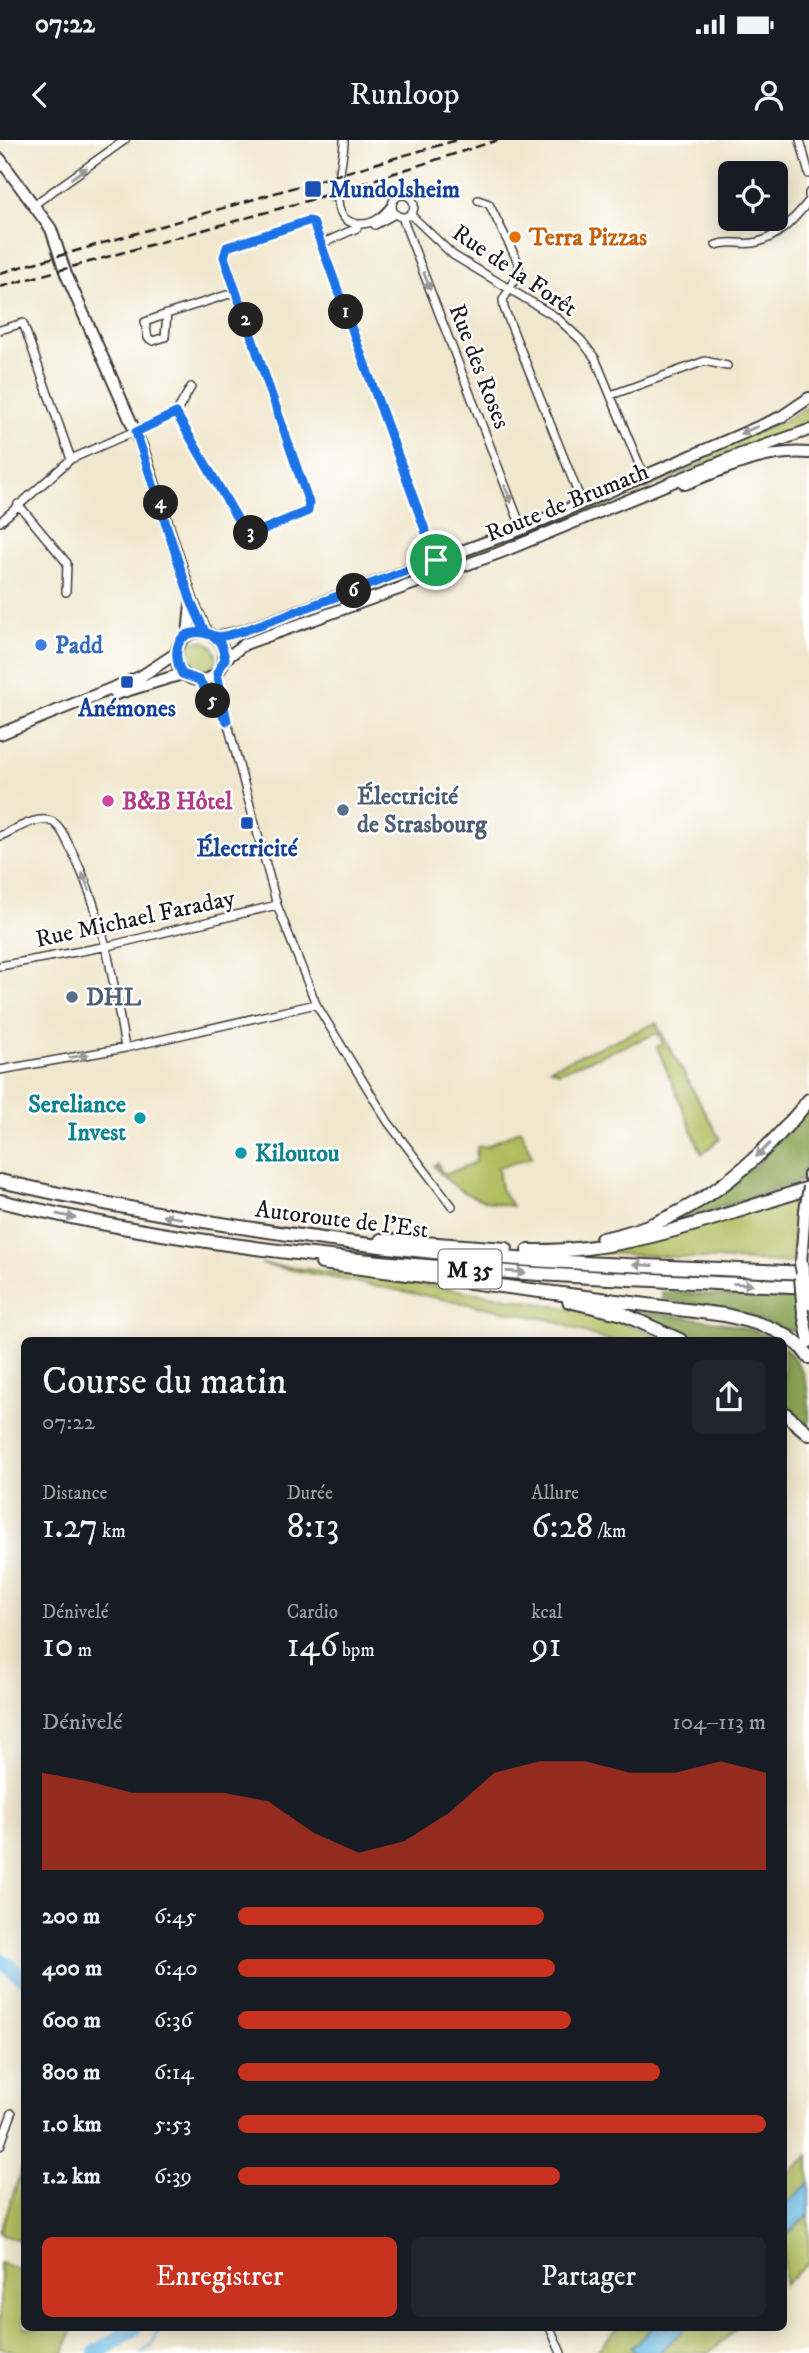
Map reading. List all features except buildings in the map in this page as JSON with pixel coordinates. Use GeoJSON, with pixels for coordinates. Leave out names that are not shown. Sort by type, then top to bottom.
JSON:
{"type":"FeatureCollection","features":[{"type":"Feature","properties":{"kind":"highway"},"geometry":{"type":"LineString","coordinates":[[474,1245],[573,1243],[624,1234],[652,1225],[701,1200],[736,1174],[809,1100]]}},
{"type":"Feature","properties":{"kind":"highway","name":"Autoroute de l’Est"},"geometry":{"type":"LineString","coordinates":[[0,1181],[152,1214],[332,1240],[473,1255],[805,1268]]}},
{"type":"Feature","properties":{"kind":"highway"},"geometry":{"type":"LineString","coordinates":[[332,1240],[398,1240],[545,1251],[621,1244],[809,1188]]}},
{"type":"Feature","properties":{"kind":"highway","name":"Autoroute de l’Est"},"geometry":{"type":"LineString","coordinates":[[0,1201],[132,1230],[387,1263],[596,1278],[809,1287]]}},
{"type":"Feature","properties":{"kind":"highway"},"geometry":{"type":"LineString","coordinates":[[132,1230],[371,1271],[672,1306],[746,1319],[787,1336],[809,1357]]}},
{"type":"Feature","properties":{"kind":"highway"},"geometry":{"type":"LineString","coordinates":[[805,1268],[806,1308]]}},
{"type":"Feature","properties":{"kind":"highway"},"geometry":{"type":"LineString","coordinates":[[498,1286],[615,1312],[673,1337]]}},
{"type":"Feature","properties":{"kind":"highway"},"geometry":{"type":"LineString","coordinates":[[787,1416],[809,1434]]}},
{"type":"Feature","properties":{"kind":"main road"},"geometry":{"type":"LineString","coordinates":[[0,159],[51,229],[66,274],[136,432],[191,601],[211,635],[222,644],[225,659],[217,673],[199,680],[182,674],[23,724]]}},
{"type":"Feature","properties":{"kind":"main road","name":"Route de Brumath"},"geometry":{"type":"LineString","coordinates":[[211,635],[243,631],[271,620],[276,611],[421,562],[434,561],[522,529],[781,417],[809,398]]}},
{"type":"Feature","properties":{"kind":"main road","name":"Route de Brumath"},"geometry":{"type":"LineString","coordinates":[[225,659],[246,644],[463,566],[756,448],[809,430]]}},
{"type":"Feature","properties":{"kind":"main road"},"geometry":{"type":"LineString","coordinates":[[613,507],[628,507],[753,460],[795,452],[809,453]]}},
{"type":"Feature","properties":{"kind":"main road"},"geometry":{"type":"LineString","coordinates":[[188,635],[191,601]]}},
{"type":"Feature","properties":{"kind":"main road"},"geometry":{"type":"LineString","coordinates":[[182,674],[175,654],[178,644],[188,635],[211,635]]}},
{"type":"Feature","properties":{"kind":"main road"},"geometry":{"type":"LineString","coordinates":[[0,734],[140,677],[175,654]]}},
{"type":"Feature","properties":{"kind":"main road"},"geometry":{"type":"LineString","coordinates":[[805,1268],[802,1245],[809,1188]]}},
{"type":"Feature","properties":{"kind":"main road"},"geometry":{"type":"LineString","coordinates":[[806,1308],[809,1342]]}},
{"type":"Feature","properties":{"kind":"street"},"geometry":{"type":"LineString","coordinates":[[32,206],[125,140]]}},
{"type":"Feature","properties":{"kind":"street"},"geometry":{"type":"LineString","coordinates":[[342,140],[334,202],[342,222],[357,228]]}},
{"type":"Feature","properties":{"kind":"street"},"geometry":{"type":"LineString","coordinates":[[800,140],[809,174]]}},
{"type":"Feature","properties":{"kind":"street"},"geometry":{"type":"LineString","coordinates":[[321,244],[357,228],[411,215],[414,204],[407,196],[397,197],[393,205],[376,220],[360,224],[344,217],[334,202]]}},
{"type":"Feature","properties":{"kind":"street"},"geometry":{"type":"LineString","coordinates":[[716,246],[731,241],[753,243],[778,234],[809,196]]}},
{"type":"Feature","properties":{"kind":"street"},"geometry":{"type":"LineString","coordinates":[[478,200],[489,204],[518,260],[519,272],[503,300],[504,308],[582,503]]}},
{"type":"Feature","properties":{"kind":"street"},"geometry":{"type":"LineString","coordinates":[[393,205],[399,216]]}},
{"type":"Feature","properties":{"kind":"street","name":"Rue de la Forêt"},"geometry":{"type":"LineString","coordinates":[[411,215],[453,255],[556,317],[582,340],[596,358],[644,476]]}},
{"type":"Feature","properties":{"kind":"street","name":"Rue des Roses"},"geometry":{"type":"LineString","coordinates":[[399,216],[522,529]]}},
{"type":"Feature","properties":{"kind":"street"},"geometry":{"type":"LineString","coordinates":[[176,413],[245,532],[255,533],[308,511],[309,503],[224,257],[227,247],[308,221],[313,222],[434,561]]}},
{"type":"Feature","properties":{"kind":"street"},"geometry":{"type":"LineString","coordinates":[[167,314],[236,292]]}},
{"type":"Feature","properties":{"kind":"street"},"geometry":{"type":"LineString","coordinates":[[0,330],[23,323],[71,459]]}},
{"type":"Feature","properties":{"kind":"street"},"geometry":{"type":"LineString","coordinates":[[611,395],[705,361],[727,366]]}},
{"type":"Feature","properties":{"kind":"street"},"geometry":{"type":"LineString","coordinates":[[0,522],[71,459],[176,413],[191,387]]}},
{"type":"Feature","properties":{"kind":"street"},"geometry":{"type":"LineString","coordinates":[[19,504],[67,563],[66,592]]}},
{"type":"Feature","properties":{"kind":"street"},"geometry":{"type":"LineString","coordinates":[[217,673],[227,721],[277,905],[316,1004],[388,1122],[452,1206]]}},
{"type":"Feature","properties":{"kind":"street"},"geometry":{"type":"LineString","coordinates":[[199,680],[227,721]]}},
{"type":"Feature","properties":{"kind":"street"},"geometry":{"type":"LineString","coordinates":[[0,836],[44,820],[56,825],[84,875],[108,946],[125,1048]]}},
{"type":"Feature","properties":{"kind":"street","name":"Rue Michael Faraday"},"geometry":{"type":"LineString","coordinates":[[0,966],[108,946],[277,905]]}},
{"type":"Feature","properties":{"kind":"street"},"geometry":{"type":"LineString","coordinates":[[0,1070],[125,1048],[316,1004]]}},
{"type":"Feature","properties":{"kind":"street"},"geometry":{"type":"LineString","coordinates":[[0,2146],[12,2113]]}},
{"type":"Feature","properties":{"kind":"street"},"geometry":{"type":"LineString","coordinates":[[551,2331],[561,2353]]}},
{"type":"Feature","properties":{"kind":"green space"},"geometry":{"type":"Polygon","coordinates":[[[809,406],[809,426],[743,448],[513,543],[243,642],[241,636],[783,421],[809,406]]]}},
{"type":"Feature","properties":{"kind":"green space"},"geometry":{"type":"Polygon","coordinates":[[[200,641],[212,645],[216,657],[212,669],[200,673],[188,669],[184,657],[188,645],[200,641]]]}},
{"type":"Feature","properties":{"kind":"green space"},"geometry":{"type":"Polygon","coordinates":[[[656,1023],[720,1139],[702,1154],[657,1047],[663,1044],[658,1033],[559,1072],[550,1068],[656,1023]]]}},
{"type":"Feature","properties":{"kind":"green space"},"geometry":{"type":"Polygon","coordinates":[[[809,1107],[809,1154],[801,1181],[672,1223],[758,1163],[809,1107]]]}},
{"type":"Feature","properties":{"kind":"green space"},"geometry":{"type":"Polygon","coordinates":[[[521,1129],[532,1157],[498,1168],[501,1189],[512,1206],[489,1202],[468,1194],[450,1183],[434,1166],[438,1163],[440,1170],[447,1174],[476,1162],[477,1147],[487,1146],[521,1129]]]}},
{"type":"Feature","properties":{"kind":"green space"},"geometry":{"type":"Polygon","coordinates":[[[798,1198],[792,1263],[602,1253],[602,1252],[798,1198]]]}},
{"type":"Feature","properties":{"kind":"green space"},"geometry":{"type":"Polygon","coordinates":[[[261,1264],[404,1282],[557,1306],[601,1316],[659,1337],[598,1337],[551,1320],[261,1264]]]}},
{"type":"Feature","properties":{"kind":"green space"},"geometry":{"type":"Polygon","coordinates":[[[662,1292],[794,1299],[801,1334],[727,1309],[662,1299],[662,1292]]]}},
{"type":"Feature","properties":{"kind":"green space"},"geometry":{"type":"Polygon","coordinates":[[[627,1310],[722,1323],[768,1337],[685,1337],[627,1310]]]}},
{"type":"Feature","properties":{"kind":"green space"},"geometry":{"type":"Polygon","coordinates":[[[787,1350],[798,1365],[806,1383],[809,1426],[787,1408],[787,1350]]]}},
{"type":"Feature","properties":{"kind":"green space"},"geometry":{"type":"Polygon","coordinates":[[[809,2155],[809,2262],[787,2282],[787,2174],[809,2155]]]}},
{"type":"Feature","properties":{"kind":"green space"},"geometry":{"type":"Polygon","coordinates":[[[21,2171],[21,2241],[0,2233],[21,2171]]]}},
{"type":"Feature","properties":{"kind":"green space"},"geometry":{"type":"Polygon","coordinates":[[[0,2263],[21,2270],[21,2331],[72,2331],[64,2353],[17,2353],[0,2347],[0,2263]]]}},
{"type":"Feature","properties":{"kind":"green space"},"geometry":{"type":"Polygon","coordinates":[[[615,2331],[734,2331],[709,2353],[595,2353],[615,2331]]]}},
{"type":"Feature","properties":{"kind":"water"},"geometry":{"type":"Polygon","coordinates":[[[809,2183],[809,2214],[787,2234],[787,2203],[809,2183]]]}},
{"type":"Feature","properties":{"kind":"water"},"geometry":{"type":"Polygon","coordinates":[[[649,2331],[683,2331],[658,2353],[636,2353],[631,2348],[649,2331]]]}},
{"type":"Feature","properties":{"kind":"waterway"},"geometry":{"type":"LineString","coordinates":[[0,1960],[21,1976]]}},
{"type":"Feature","properties":{"kind":"waterway"},"geometry":{"type":"LineString","coordinates":[[96,2353],[129,2331]]}},
{"type":"Feature","properties":{"kind":"waterway"},"geometry":{"type":"LineString","coordinates":[[141,2353],[152,2345],[157,2333],[161,2331]]}},
{"type":"Feature","properties":{"kind":"tunnel"},"geometry":{"type":"LineString","coordinates":[[332,203],[337,167]]}},
{"type":"Feature","properties":{"kind":"railway"},"geometry":{"type":"LineString","coordinates":[[0,273],[457,140]]}},
{"type":"Feature","properties":{"kind":"railway"},"geometry":{"type":"LineString","coordinates":[[0,287],[310,200],[498,140]]}},
{"type":"Feature","properties":{"kind":"place","name":"Mundolsheim"},"geometry":{"type":"Point","coordinates":[313,189]}},
{"type":"Feature","properties":{"kind":"place","name":"Terra Pizzas"},"geometry":{"type":"Point","coordinates":[515,237]}},
{"type":"Feature","properties":{"kind":"place","name":"Padd"},"geometry":{"type":"Point","coordinates":[41,645]}},
{"type":"Feature","properties":{"kind":"place","name":"Anémones"},"geometry":{"type":"Point","coordinates":[127,682]}},
{"type":"Feature","properties":{"kind":"place","name":"B&B Hôtel"},"geometry":{"type":"Point","coordinates":[108,801]}},
{"type":"Feature","properties":{"kind":"place","name":"Électricité de Strasbourg"},"geometry":{"type":"Point","coordinates":[343,810]}},
{"type":"Feature","properties":{"kind":"place","name":"Électricité"},"geometry":{"type":"Point","coordinates":[247,823]}},
{"type":"Feature","properties":{"kind":"place","name":"DHL"},"geometry":{"type":"Point","coordinates":[72,997]}},
{"type":"Feature","properties":{"kind":"place","name":"Sereliance Invest"},"geometry":{"type":"Point","coordinates":[140,1118]}},
{"type":"Feature","properties":{"kind":"place","name":"Kiloutou"},"geometry":{"type":"Point","coordinates":[241,1153]}},
{"type":"Feature","properties":{"kind":"route"},"geometry":{"type":"LineString","coordinates":[[436,560],[313,222],[308,221],[227,247],[224,257],[309,503],[308,511],[255,533],[245,532],[176,413],[136,432],[149,465],[191,601],[205,632],[216,637],[222,644],[225,659],[217,673],[227,721],[199,680],[182,674],[175,654],[178,644],[193,632],[205,632],[212,635],[216,637],[231,635],[423,567],[436,560]]}}]}
